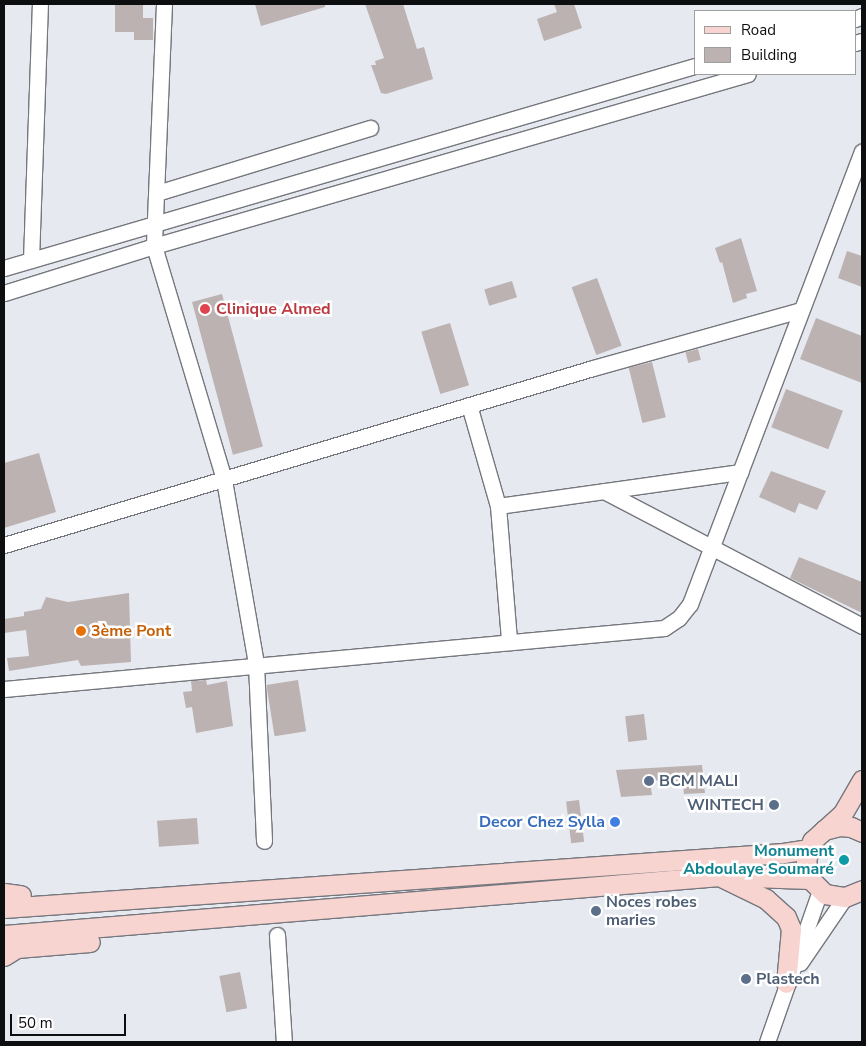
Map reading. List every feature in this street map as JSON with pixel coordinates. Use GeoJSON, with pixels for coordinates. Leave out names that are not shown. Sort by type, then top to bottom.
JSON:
{"type":"FeatureCollection","features":[{"type":"Feature","properties":{"kind":"main road"},"geometry":{"type":"LineString","coordinates":[[815,885],[806,867],[808,849],[812,841],[842,814],[862,780]]}},
{"type":"Feature","properties":{"kind":"main road"},"geometry":{"type":"LineString","coordinates":[[824,830],[835,826],[846,826],[862,832]]}},
{"type":"Feature","properties":{"kind":"main road"},"geometry":{"type":"LineString","coordinates":[[4,908],[220,891],[783,853],[808,849]]}},
{"type":"Feature","properties":{"kind":"main road"},"geometry":{"type":"LineString","coordinates":[[720,876],[766,899],[786,917],[791,929],[786,983]]}},
{"type":"Feature","properties":{"kind":"main road"},"geometry":{"type":"LineString","coordinates":[[7,947],[245,916],[720,876],[815,885],[834,897],[857,894]]}},
{"type":"Feature","properties":{"kind":"main road"},"geometry":{"type":"LineString","coordinates":[[10,894],[161,888],[220,891]]}},
{"type":"Feature","properties":{"kind":"street"},"geometry":{"type":"LineString","coordinates":[[31,260],[40,4]]}},
{"type":"Feature","properties":{"kind":"street"},"geometry":{"type":"LineString","coordinates":[[164,4],[154,246],[224,480],[256,664],[264,842]]}},
{"type":"Feature","properties":{"kind":"street"},"geometry":{"type":"LineString","coordinates":[[4,268],[694,66]]}},
{"type":"Feature","properties":{"kind":"street"},"geometry":{"type":"LineString","coordinates":[[4,293],[154,246],[745,75]]}},
{"type":"Feature","properties":{"kind":"street"},"geometry":{"type":"LineString","coordinates":[[157,193],[370,128]]}},
{"type":"Feature","properties":{"kind":"street"},"geometry":{"type":"LineString","coordinates":[[4,689],[256,664],[664,628],[679,618],[690,604],[862,152]]}},
{"type":"Feature","properties":{"kind":"street"},"geometry":{"type":"LineString","coordinates":[[4,545],[593,368],[801,310]]}},
{"type":"Feature","properties":{"kind":"street"},"geometry":{"type":"LineString","coordinates":[[469,405],[498,506],[510,641]]}},
{"type":"Feature","properties":{"kind":"street"},"geometry":{"type":"LineString","coordinates":[[498,506],[741,472]]}},
{"type":"Feature","properties":{"kind":"street"},"geometry":{"type":"LineString","coordinates":[[604,491],[862,626]]}},
{"type":"Feature","properties":{"kind":"street"},"geometry":{"type":"LineString","coordinates":[[767,1042],[815,885]]}},
{"type":"Feature","properties":{"kind":"street"},"geometry":{"type":"LineString","coordinates":[[786,983],[857,894]]}},
{"type":"Feature","properties":{"kind":"street"},"geometry":{"type":"LineString","coordinates":[[277,935],[284,1042]]}},
{"type":"Feature","properties":{"kind":"building"},"geometry":{"type":"Polygon","coordinates":[[[115,4],[143,4],[143,18],[153,18],[153,40],[134,40],[134,32],[115,32],[115,4]]]}},
{"type":"Feature","properties":{"kind":"building"},"geometry":{"type":"Polygon","coordinates":[[[255,4],[325,4],[325,7],[261,26],[255,4]]]}},
{"type":"Feature","properties":{"kind":"building"},"geometry":{"type":"Polygon","coordinates":[[[365,4],[403,4],[417,49],[424,47],[433,79],[386,94],[381,93],[371,65],[376,65],[375,61],[384,58],[365,4]]]}},
{"type":"Feature","properties":{"kind":"building"},"geometry":{"type":"Polygon","coordinates":[[[554,4],[574,4],[582,28],[544,41],[537,19],[557,12],[554,4]]]}},
{"type":"Feature","properties":{"kind":"building"},"geometry":{"type":"Polygon","coordinates":[[[741,238],[757,291],[746,294],[747,298],[733,303],[722,262],[720,263],[715,248],[741,238]]]}},
{"type":"Feature","properties":{"kind":"building"},"geometry":{"type":"Polygon","coordinates":[[[847,251],[862,256],[862,287],[838,278],[847,251]]]}},
{"type":"Feature","properties":{"kind":"building"},"geometry":{"type":"Polygon","coordinates":[[[597,278],[622,346],[596,355],[572,287],[597,278]]]}},
{"type":"Feature","properties":{"kind":"building"},"geometry":{"type":"Polygon","coordinates":[[[512,281],[517,297],[489,306],[484,289],[512,281]]]}},
{"type":"Feature","properties":{"kind":"building"},"geometry":{"type":"Polygon","coordinates":[[[222,294],[263,447],[233,455],[192,302],[222,294]]]}},
{"type":"Feature","properties":{"kind":"building"},"geometry":{"type":"Polygon","coordinates":[[[816,318],[862,336],[862,383],[800,359],[816,318]]]}},
{"type":"Feature","properties":{"kind":"building"},"geometry":{"type":"Polygon","coordinates":[[[450,323],[469,385],[440,394],[421,332],[450,323]]]}},
{"type":"Feature","properties":{"kind":"building"},"geometry":{"type":"Polygon","coordinates":[[[698,349],[701,360],[688,363],[685,352],[698,349]]]}},
{"type":"Feature","properties":{"kind":"building"},"geometry":{"type":"Polygon","coordinates":[[[652,362],[666,417],[643,423],[629,368],[652,362]]]}},
{"type":"Feature","properties":{"kind":"building"},"geometry":{"type":"Polygon","coordinates":[[[786,389],[843,411],[828,449],[771,427],[786,389]]]}},
{"type":"Feature","properties":{"kind":"building"},"geometry":{"type":"Polygon","coordinates":[[[39,453],[56,512],[4,528],[4,463],[39,453]]]}},
{"type":"Feature","properties":{"kind":"building"},"geometry":{"type":"Polygon","coordinates":[[[771,471],[826,491],[817,510],[799,503],[795,513],[759,497],[771,471]]]}},
{"type":"Feature","properties":{"kind":"building"},"geometry":{"type":"Polygon","coordinates":[[[799,557],[862,582],[862,613],[790,578],[799,557]]]}},
{"type":"Feature","properties":{"kind":"building"},"geometry":{"type":"Polygon","coordinates":[[[129,593],[131,662],[81,666],[78,660],[9,671],[7,658],[29,656],[26,630],[4,633],[4,619],[24,616],[24,612],[41,609],[46,597],[68,602],[129,593]]]}},
{"type":"Feature","properties":{"kind":"building"},"geometry":{"type":"Polygon","coordinates":[[[206,680],[207,685],[227,681],[233,726],[196,733],[192,707],[186,708],[183,692],[192,691],[191,681],[206,680]]]}},
{"type":"Feature","properties":{"kind":"building"},"geometry":{"type":"Polygon","coordinates":[[[298,680],[306,731],[275,736],[266,685],[298,680]]]}},
{"type":"Feature","properties":{"kind":"building"},"geometry":{"type":"Polygon","coordinates":[[[644,714],[647,740],[628,742],[625,716],[644,714]]]}},
{"type":"Feature","properties":{"kind":"building"},"geometry":{"type":"Polygon","coordinates":[[[702,765],[705,793],[684,794],[683,784],[673,779],[650,781],[652,795],[621,797],[616,770],[702,765]]]}},
{"type":"Feature","properties":{"kind":"building"},"geometry":{"type":"Polygon","coordinates":[[[579,800],[584,842],[571,843],[566,802],[579,800]]]}},
{"type":"Feature","properties":{"kind":"building"},"geometry":{"type":"Polygon","coordinates":[[[197,818],[199,844],[159,847],[157,821],[197,818]]]}},
{"type":"Feature","properties":{"kind":"building"},"geometry":{"type":"Polygon","coordinates":[[[240,972],[247,1008],[226,1012],[219,976],[240,972]]]}},
{"type":"Feature","properties":{"kind":"place","name":"Clinique Almed"},"geometry":{"type":"Point","coordinates":[205,309]}},
{"type":"Feature","properties":{"kind":"place","name":"3ème Pont"},"geometry":{"type":"Point","coordinates":[81,631]}},
{"type":"Feature","properties":{"kind":"place","name":"BCM MALI"},"geometry":{"type":"Point","coordinates":[649,781]}},
{"type":"Feature","properties":{"kind":"place","name":"WINTECH"},"geometry":{"type":"Point","coordinates":[774,805]}},
{"type":"Feature","properties":{"kind":"place","name":"Decor Chez Sylla"},"geometry":{"type":"Point","coordinates":[615,822]}},
{"type":"Feature","properties":{"kind":"place","name":"Monument Abdoulaye Soumaré"},"geometry":{"type":"Point","coordinates":[844,860]}},
{"type":"Feature","properties":{"kind":"place","name":"Noces robes maries"},"geometry":{"type":"Point","coordinates":[596,911]}},
{"type":"Feature","properties":{"kind":"place","name":"Plastech"},"geometry":{"type":"Point","coordinates":[746,979]}}]}
